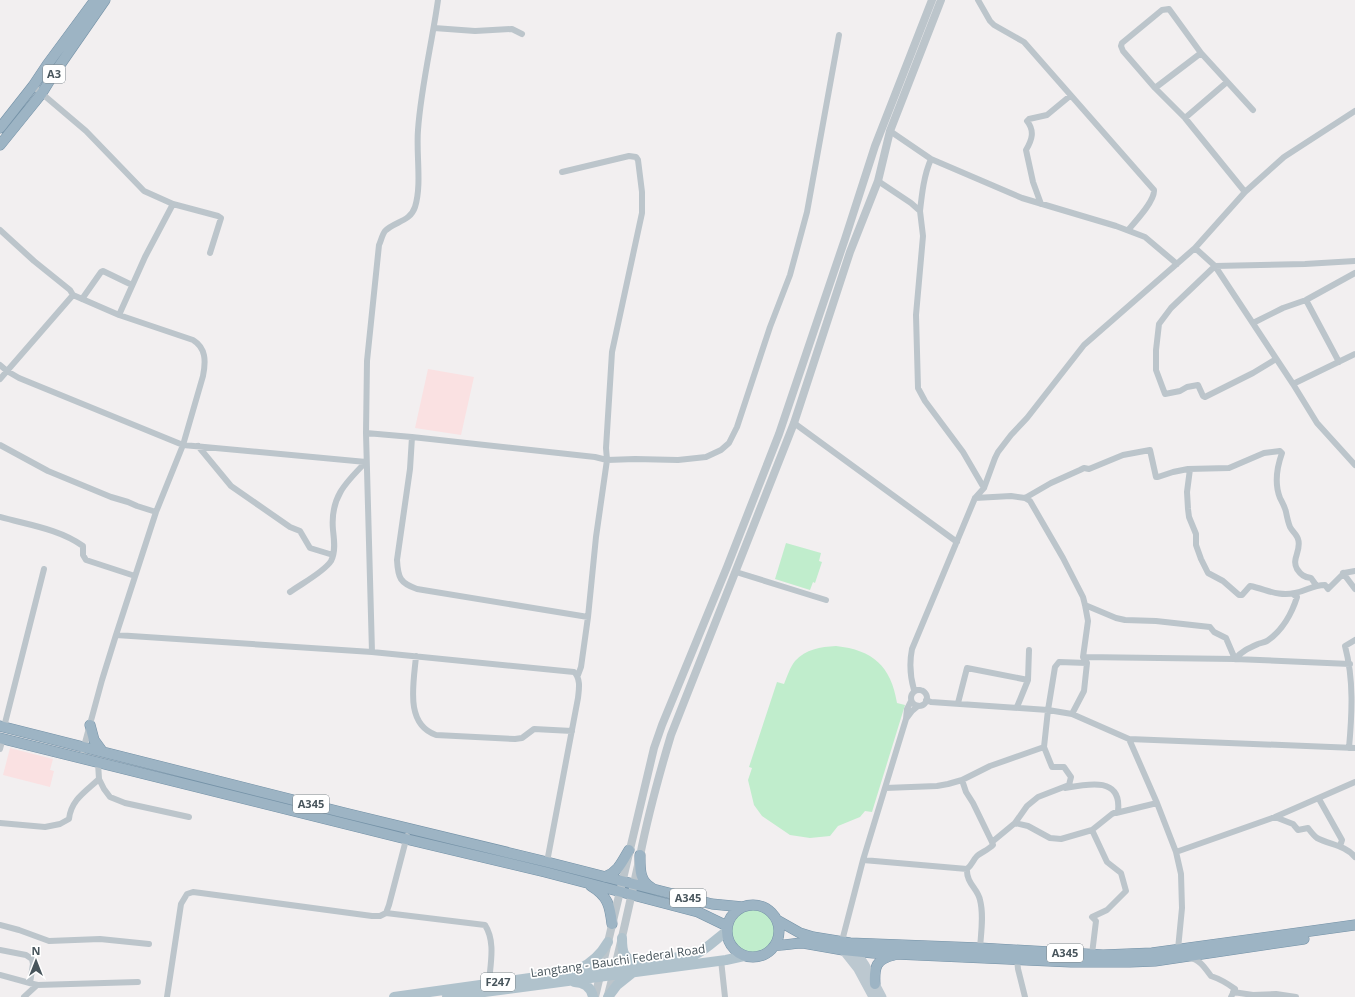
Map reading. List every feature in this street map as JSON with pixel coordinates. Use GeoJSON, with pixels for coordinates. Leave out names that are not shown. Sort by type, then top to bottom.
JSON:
{"type":"FeatureCollection","features":[{"type":"Feature","properties":{"kind":"highway","name":"A3"},"geometry":{"type":"LineString","coordinates":[[0,128],[33,86],[95,0]]}},
{"type":"Feature","properties":{"kind":"highway","name":"A3"},"geometry":{"type":"LineString","coordinates":[[0,145],[42,93],[105,0]]}},
{"type":"Feature","properties":{"kind":"highway"},"geometry":{"type":"LineString","coordinates":[[90,725],[94,740],[102,751]]}},
{"type":"Feature","properties":{"kind":"highway","name":"A345"},"geometry":{"type":"LineString","coordinates":[[2,726],[712,904],[763,906],[769,910],[777,920],[800,934],[848,946],[902,953],[1107,963],[1155,960],[1179,953],[1355,925]]}},
{"type":"Feature","properties":{"kind":"highway","name":"A345"},"geometry":{"type":"LineString","coordinates":[[1,738],[584,882],[698,912],[727,928]]}},
{"type":"Feature","properties":{"kind":"highway"},"geometry":{"type":"LineString","coordinates":[[201,788],[203,777]]}},
{"type":"Feature","properties":{"kind":"highway"},"geometry":{"type":"LineString","coordinates":[[290,810],[293,800]]}},
{"type":"Feature","properties":{"kind":"highway"},"geometry":{"type":"LineString","coordinates":[[342,823],[345,813]]}},
{"type":"Feature","properties":{"kind":"highway"},"geometry":{"type":"LineString","coordinates":[[605,877],[613,874],[618,869],[629,850]]}},
{"type":"Feature","properties":{"kind":"highway"},"geometry":{"type":"LineString","coordinates":[[640,855],[641,874],[643,879],[647,885],[655,890]]}},
{"type":"Feature","properties":{"kind":"highway"},"geometry":{"type":"LineString","coordinates":[[584,882],[601,893],[606,899],[609,905],[612,924]]}},
{"type":"Feature","properties":{"kind":"highway"},"geometry":{"type":"LineString","coordinates":[[743,906],[733,914],[727,928],[730,943],[739,953],[744,956],[762,956],[775,945],[779,933],[777,920]]}},
{"type":"Feature","properties":{"kind":"highway","name":"A345"},"geometry":{"type":"LineString","coordinates":[[775,945],[783,946],[802,943],[848,946],[980,948],[1127,955],[1179,953],[1355,932]]}},
{"type":"Feature","properties":{"kind":"highway"},"geometry":{"type":"LineString","coordinates":[[875,984],[875,970],[877,964],[881,960],[902,953]]}},
{"type":"Feature","properties":{"kind":"main road","name":"Langtang - Bauchi Federal Road"},"geometry":{"type":"LineString","coordinates":[[447,997],[566,981],[614,970],[640,962],[694,955],[707,948],[727,928]]}},
{"type":"Feature","properties":{"kind":"main road"},"geometry":{"type":"LineString","coordinates":[[622,938],[622,948],[627,958],[631,961],[640,962]]}},
{"type":"Feature","properties":{"kind":"main road"},"geometry":{"type":"LineString","coordinates":[[572,972],[583,967],[596,958],[608,942]]}},
{"type":"Feature","properties":{"kind":"main road"},"geometry":{"type":"LineString","coordinates":[[848,946],[875,984],[882,997]]}},
{"type":"Feature","properties":{"kind":"main road"},"geometry":{"type":"LineString","coordinates":[[848,946],[873,997]]}},
{"type":"Feature","properties":{"kind":"main road","name":"Langtang - Bauchi Federal Road"},"geometry":{"type":"LineString","coordinates":[[614,970],[635,972],[744,956]]}},
{"type":"Feature","properties":{"kind":"main road","name":"Langtang - Bauchi Federal Road"},"geometry":{"type":"LineString","coordinates":[[394,997],[572,972],[602,972]]}},
{"type":"Feature","properties":{"kind":"main road"},"geometry":{"type":"LineString","coordinates":[[608,997],[621,980],[635,972]]}},
{"type":"Feature","properties":{"kind":"main road"},"geometry":{"type":"LineString","coordinates":[[566,981],[584,984],[591,991],[594,997]]}},
{"type":"Feature","properties":{"kind":"street"},"geometry":{"type":"LineString","coordinates":[[372,652],[366,462],[368,349],[381,238],[390,227],[408,218],[412,214],[415,207],[418,177],[417,152],[419,118],[438,0]]}},
{"type":"Feature","properties":{"kind":"street"},"geometry":{"type":"LineString","coordinates":[[594,997],[602,972],[619,892],[648,771],[662,724],[727,567],[784,418],[876,146],[932,0]]}},
{"type":"Feature","properties":{"kind":"street"},"geometry":{"type":"LineString","coordinates":[[608,997],[640,855],[662,765],[671,735],[794,424],[850,252],[878,181],[890,131],[941,0]]}},
{"type":"Feature","properties":{"kind":"street"},"geometry":{"type":"LineString","coordinates":[[978,0],[990,21],[1008,34],[1024,42],[1154,190],[1150,203],[1128,230]]}},
{"type":"Feature","properties":{"kind":"street"},"geometry":{"type":"LineString","coordinates":[[1245,192],[1184,118],[1123,51],[1121,46],[1122,43],[1162,10],[1168,9],[1201,53],[1253,110]]}},
{"type":"Feature","properties":{"kind":"street"},"geometry":{"type":"LineString","coordinates":[[434,28],[475,31],[512,29],[522,34]]}},
{"type":"Feature","properties":{"kind":"street"},"geometry":{"type":"LineString","coordinates":[[366,433],[595,457],[607,460],[678,460],[706,457],[721,450],[729,442],[737,427],[770,327],[790,275],[807,212],[839,35]]}},
{"type":"Feature","properties":{"kind":"street"},"geometry":{"type":"LineString","coordinates":[[1156,88],[1201,53]]}},
{"type":"Feature","properties":{"kind":"street"},"geometry":{"type":"LineString","coordinates":[[1184,118],[1227,82]]}},
{"type":"Feature","properties":{"kind":"street"},"geometry":{"type":"LineString","coordinates":[[33,86],[86,131],[144,191],[173,204],[221,218],[210,252]]}},
{"type":"Feature","properties":{"kind":"street"},"geometry":{"type":"LineString","coordinates":[[1041,204],[1033,182],[1027,156],[1026,150],[1032,139],[1030,125],[1027,121],[1029,119],[1047,115],[1070,96]]}},
{"type":"Feature","properties":{"kind":"street"},"geometry":{"type":"LineString","coordinates":[[941,702],[929,699],[919,692],[910,690],[912,650],[975,498],[984,488],[998,452],[1027,418],[1084,344],[1195,248],[1245,192],[1290,152],[1355,111]]}},
{"type":"Feature","properties":{"kind":"street"},"geometry":{"type":"LineString","coordinates":[[890,131],[931,159],[1022,198],[1128,230],[1145,237],[1177,264]]}},
{"type":"Feature","properties":{"kind":"street"},"geometry":{"type":"LineString","coordinates":[[547,862],[578,698],[578,675],[582,661],[588,617],[596,537],[607,460],[606,448],[612,352],[642,213],[642,192],[638,160],[636,157],[629,156],[562,172]]}},
{"type":"Feature","properties":{"kind":"street"},"geometry":{"type":"LineString","coordinates":[[931,159],[923,189],[920,211],[923,236],[916,315],[918,388],[925,401],[963,452],[984,488]]}},
{"type":"Feature","properties":{"kind":"street"},"geometry":{"type":"LineString","coordinates":[[878,181],[911,203],[920,211]]}},
{"type":"Feature","properties":{"kind":"street"},"geometry":{"type":"LineString","coordinates":[[119,315],[145,257],[173,204]]}},
{"type":"Feature","properties":{"kind":"street"},"geometry":{"type":"LineString","coordinates":[[0,230],[70,290],[73,295],[119,315],[198,342],[204,351],[205,365],[203,376],[183,445],[156,512],[102,680],[81,758]]}},
{"type":"Feature","properties":{"kind":"street"},"geometry":{"type":"LineString","coordinates":[[1195,248],[1215,266],[1317,423],[1355,465]]}},
{"type":"Feature","properties":{"kind":"street"},"geometry":{"type":"LineString","coordinates":[[1276,359],[1253,373],[1205,397],[1203,396],[1198,385],[1186,387],[1180,391],[1165,394],[1156,370],[1156,350],[1159,324],[1171,308],[1215,266],[1305,264],[1355,261]]}},
{"type":"Feature","properties":{"kind":"street"},"geometry":{"type":"LineString","coordinates":[[82,299],[103,271],[132,285]]}},
{"type":"Feature","properties":{"kind":"street"},"geometry":{"type":"LineString","coordinates":[[1253,323],[1283,308],[1306,300],[1355,273]]}},
{"type":"Feature","properties":{"kind":"street"},"geometry":{"type":"LineString","coordinates":[[0,379],[73,295]]}},
{"type":"Feature","properties":{"kind":"street"},"geometry":{"type":"LineString","coordinates":[[1306,300],[1339,362]]}},
{"type":"Feature","properties":{"kind":"street"},"geometry":{"type":"LineString","coordinates":[[1293,384],[1355,354]]}},
{"type":"Feature","properties":{"kind":"street"},"geometry":{"type":"LineString","coordinates":[[0,365],[6,371],[19,378],[183,445],[366,462]]}},
{"type":"Feature","properties":{"kind":"street"},"geometry":{"type":"LineString","coordinates":[[784,418],[957,542]]}},
{"type":"Feature","properties":{"kind":"street"},"geometry":{"type":"LineString","coordinates":[[412,437],[410,470],[397,560],[401,581],[406,585],[417,589],[588,617]]}},
{"type":"Feature","properties":{"kind":"street"},"geometry":{"type":"LineString","coordinates":[[0,445],[48,471],[111,497],[156,512]]}},
{"type":"Feature","properties":{"kind":"street"},"geometry":{"type":"LineString","coordinates":[[198,446],[231,486],[290,527],[300,531],[310,548],[333,555]]}},
{"type":"Feature","properties":{"kind":"street"},"geometry":{"type":"LineString","coordinates":[[1026,498],[1051,483],[1084,468],[1090,469],[1123,455],[1150,450],[1157,477],[1190,469],[1229,468],[1264,453],[1280,451],[1282,452],[1278,466],[1277,483],[1279,496],[1286,511],[1290,526],[1298,539],[1299,548],[1295,566],[1298,572],[1304,577],[1311,578],[1316,585]]}},
{"type":"Feature","properties":{"kind":"street"},"geometry":{"type":"LineString","coordinates":[[290,592],[325,568],[332,560],[333,512],[336,500],[343,486],[366,462]]}},
{"type":"Feature","properties":{"kind":"street"},"geometry":{"type":"LineString","coordinates":[[1190,469],[1186,492],[1189,517],[1196,534],[1196,545],[1201,559],[1208,573],[1223,581],[1240,595],[1242,595],[1250,586],[1276,594],[1293,594],[1316,585],[1325,585],[1328,589],[1343,573],[1355,571]]}},
{"type":"Feature","properties":{"kind":"street"},"geometry":{"type":"LineString","coordinates":[[975,498],[1011,496],[1026,498],[1030,501],[1063,558],[1083,598],[1088,621],[1084,691],[1072,714]]}},
{"type":"Feature","properties":{"kind":"street"},"geometry":{"type":"LineString","coordinates":[[0,517],[57,532],[83,546],[83,556],[86,560],[136,576]]}},
{"type":"Feature","properties":{"kind":"street"},"geometry":{"type":"LineString","coordinates":[[2,726],[44,569]]}},
{"type":"Feature","properties":{"kind":"street"},"geometry":{"type":"LineString","coordinates":[[736,572],[826,600]]}},
{"type":"Feature","properties":{"kind":"street"},"geometry":{"type":"LineString","coordinates":[[1343,573],[1355,589]]}},
{"type":"Feature","properties":{"kind":"street"},"geometry":{"type":"LineString","coordinates":[[1235,659],[1242,651],[1266,642],[1276,633],[1288,619],[1294,608],[1297,597],[1293,594]]}},
{"type":"Feature","properties":{"kind":"street"},"geometry":{"type":"LineString","coordinates":[[1085,605],[1116,618],[1125,620],[1156,621],[1210,627],[1214,632],[1226,638],[1235,659]]}},
{"type":"Feature","properties":{"kind":"street"},"geometry":{"type":"LineString","coordinates":[[116,635],[372,652],[562,670],[574,672],[578,675]]}},
{"type":"Feature","properties":{"kind":"street"},"geometry":{"type":"LineString","coordinates":[[919,692],[926,700],[932,702],[1048,710],[1072,714],[1129,739],[1352,748],[1350,664],[1345,646],[1355,640]]}},
{"type":"Feature","properties":{"kind":"street"},"geometry":{"type":"LineString","coordinates":[[1017,708],[1028,680],[1029,650]]}},
{"type":"Feature","properties":{"kind":"street"},"geometry":{"type":"LineString","coordinates":[[416,656],[413,706],[419,721],[428,732],[436,735],[515,739],[522,738],[534,729],[572,731]]}},
{"type":"Feature","properties":{"kind":"street"},"geometry":{"type":"LineString","coordinates":[[980,948],[982,917],[980,899],[967,876],[968,869],[976,857],[993,845],[992,842],[1015,824],[1027,806],[1038,797],[1069,786],[1071,778],[1064,767],[1052,767],[1044,747],[1048,710],[1055,667],[1057,664],[1060,662],[1085,660],[1235,659],[1350,664]]}},
{"type":"Feature","properties":{"kind":"street"},"geometry":{"type":"LineString","coordinates":[[958,703],[967,668],[1028,680]]}},
{"type":"Feature","properties":{"kind":"street"},"geometry":{"type":"LineString","coordinates":[[848,946],[863,860],[906,719],[911,696],[919,692]]}},
{"type":"Feature","properties":{"kind":"street"},"geometry":{"type":"LineString","coordinates":[[906,719],[912,711],[918,706],[924,704],[926,700]]}},
{"type":"Feature","properties":{"kind":"street"},"geometry":{"type":"LineString","coordinates":[[911,701],[914,705],[918,706]]}},
{"type":"Feature","properties":{"kind":"street"},"geometry":{"type":"LineString","coordinates":[[0,749],[1,738]]}},
{"type":"Feature","properties":{"kind":"street"},"geometry":{"type":"LineString","coordinates":[[1129,739],[1157,803],[1176,852],[1181,874],[1182,908],[1179,953],[1194,958],[1204,965],[1211,976],[1235,988],[1232,994],[1276,994],[1296,997]]}},
{"type":"Feature","properties":{"kind":"street"},"geometry":{"type":"LineString","coordinates":[[885,788],[937,786],[962,780],[990,766],[1044,747]]}},
{"type":"Feature","properties":{"kind":"street"},"geometry":{"type":"LineString","coordinates":[[98,762],[99,779],[110,797],[189,817]]}},
{"type":"Feature","properties":{"kind":"street"},"geometry":{"type":"LineString","coordinates":[[0,823],[45,828],[60,824],[69,819],[70,810],[75,802],[99,779]]}},
{"type":"Feature","properties":{"kind":"street"},"geometry":{"type":"LineString","coordinates":[[962,780],[966,792],[992,842]]}},
{"type":"Feature","properties":{"kind":"street"},"geometry":{"type":"LineString","coordinates":[[1176,852],[1275,817],[1355,782]]}},
{"type":"Feature","properties":{"kind":"street"},"geometry":{"type":"LineString","coordinates":[[1015,824],[1028,826],[1044,836],[1057,839],[1066,839],[1092,830],[1118,811],[1119,804],[1116,793],[1110,787],[1103,785],[1093,786],[1088,784],[1060,788]]}},
{"type":"Feature","properties":{"kind":"street"},"geometry":{"type":"LineString","coordinates":[[1319,799],[1342,840],[1340,846]]}},
{"type":"Feature","properties":{"kind":"street"},"geometry":{"type":"LineString","coordinates":[[1112,814],[1157,803]]}},
{"type":"Feature","properties":{"kind":"street"},"geometry":{"type":"LineString","coordinates":[[1275,817],[1293,824],[1298,830],[1308,828],[1316,837],[1340,846],[1351,852],[1355,857]]}},
{"type":"Feature","properties":{"kind":"street"},"geometry":{"type":"LineString","coordinates":[[386,913],[408,829]]}},
{"type":"Feature","properties":{"kind":"street"},"geometry":{"type":"LineString","coordinates":[[1092,830],[1107,862],[1121,873],[1126,891],[1107,910],[1092,917],[1096,921],[1092,954]]}},
{"type":"Feature","properties":{"kind":"street"},"geometry":{"type":"LineString","coordinates":[[863,860],[968,869]]}},
{"type":"Feature","properties":{"kind":"street"},"geometry":{"type":"LineString","coordinates":[[167,997],[181,904],[187,894],[193,892],[372,916],[380,916],[386,913],[485,925],[489,931],[492,946],[489,983]]}},
{"type":"Feature","properties":{"kind":"street"},"geometry":{"type":"LineString","coordinates":[[0,925],[49,941],[100,939],[149,944]]}},
{"type":"Feature","properties":{"kind":"street"},"geometry":{"type":"LineString","coordinates":[[0,950],[26,955],[32,959],[33,964],[30,983]]}},
{"type":"Feature","properties":{"kind":"street"},"geometry":{"type":"LineString","coordinates":[[1017,958],[1024,997]]}},
{"type":"Feature","properties":{"kind":"street"},"geometry":{"type":"LineString","coordinates":[[720,960],[725,997]]}},
{"type":"Feature","properties":{"kind":"street"},"geometry":{"type":"LineString","coordinates":[[0,975],[37,985],[138,982]]}},
{"type":"Feature","properties":{"kind":"street"},"geometry":{"type":"LineString","coordinates":[[24,997],[37,985]]}},
{"type":"Feature","properties":{"kind":"shaded area"},"geometry":{"type":"Polygon","coordinates":[[[428,369],[474,377],[461,435],[415,428],[428,369]]]}},
{"type":"Feature","properties":{"kind":"shaded area"},"geometry":{"type":"Polygon","coordinates":[[[10,748],[53,759],[50,770],[54,771],[50,787],[3,775],[10,748]]]}},
{"type":"Feature","properties":{"kind":"green space"},"geometry":{"type":"Polygon","coordinates":[[[786,543],[821,553],[819,561],[822,562],[815,583],[813,582],[810,590],[775,579],[786,543]]]}},
{"type":"Feature","properties":{"kind":"green space"},"geometry":{"type":"Polygon","coordinates":[[[836,646],[860,651],[878,662],[890,679],[897,703],[905,705],[872,812],[865,811],[860,817],[838,826],[830,836],[810,838],[790,835],[762,816],[754,805],[748,780],[752,768],[749,767],[777,682],[784,684],[793,663],[799,657],[809,651],[819,648],[836,646]]]}},
{"type":"Feature","properties":{"kind":"green space"},"geometry":{"type":"Polygon","coordinates":[[[752,908],[765,912],[771,918],[775,931],[771,944],[765,950],[752,954],[739,950],[733,944],[729,931],[733,918],[739,912],[752,908]]]}}]}
